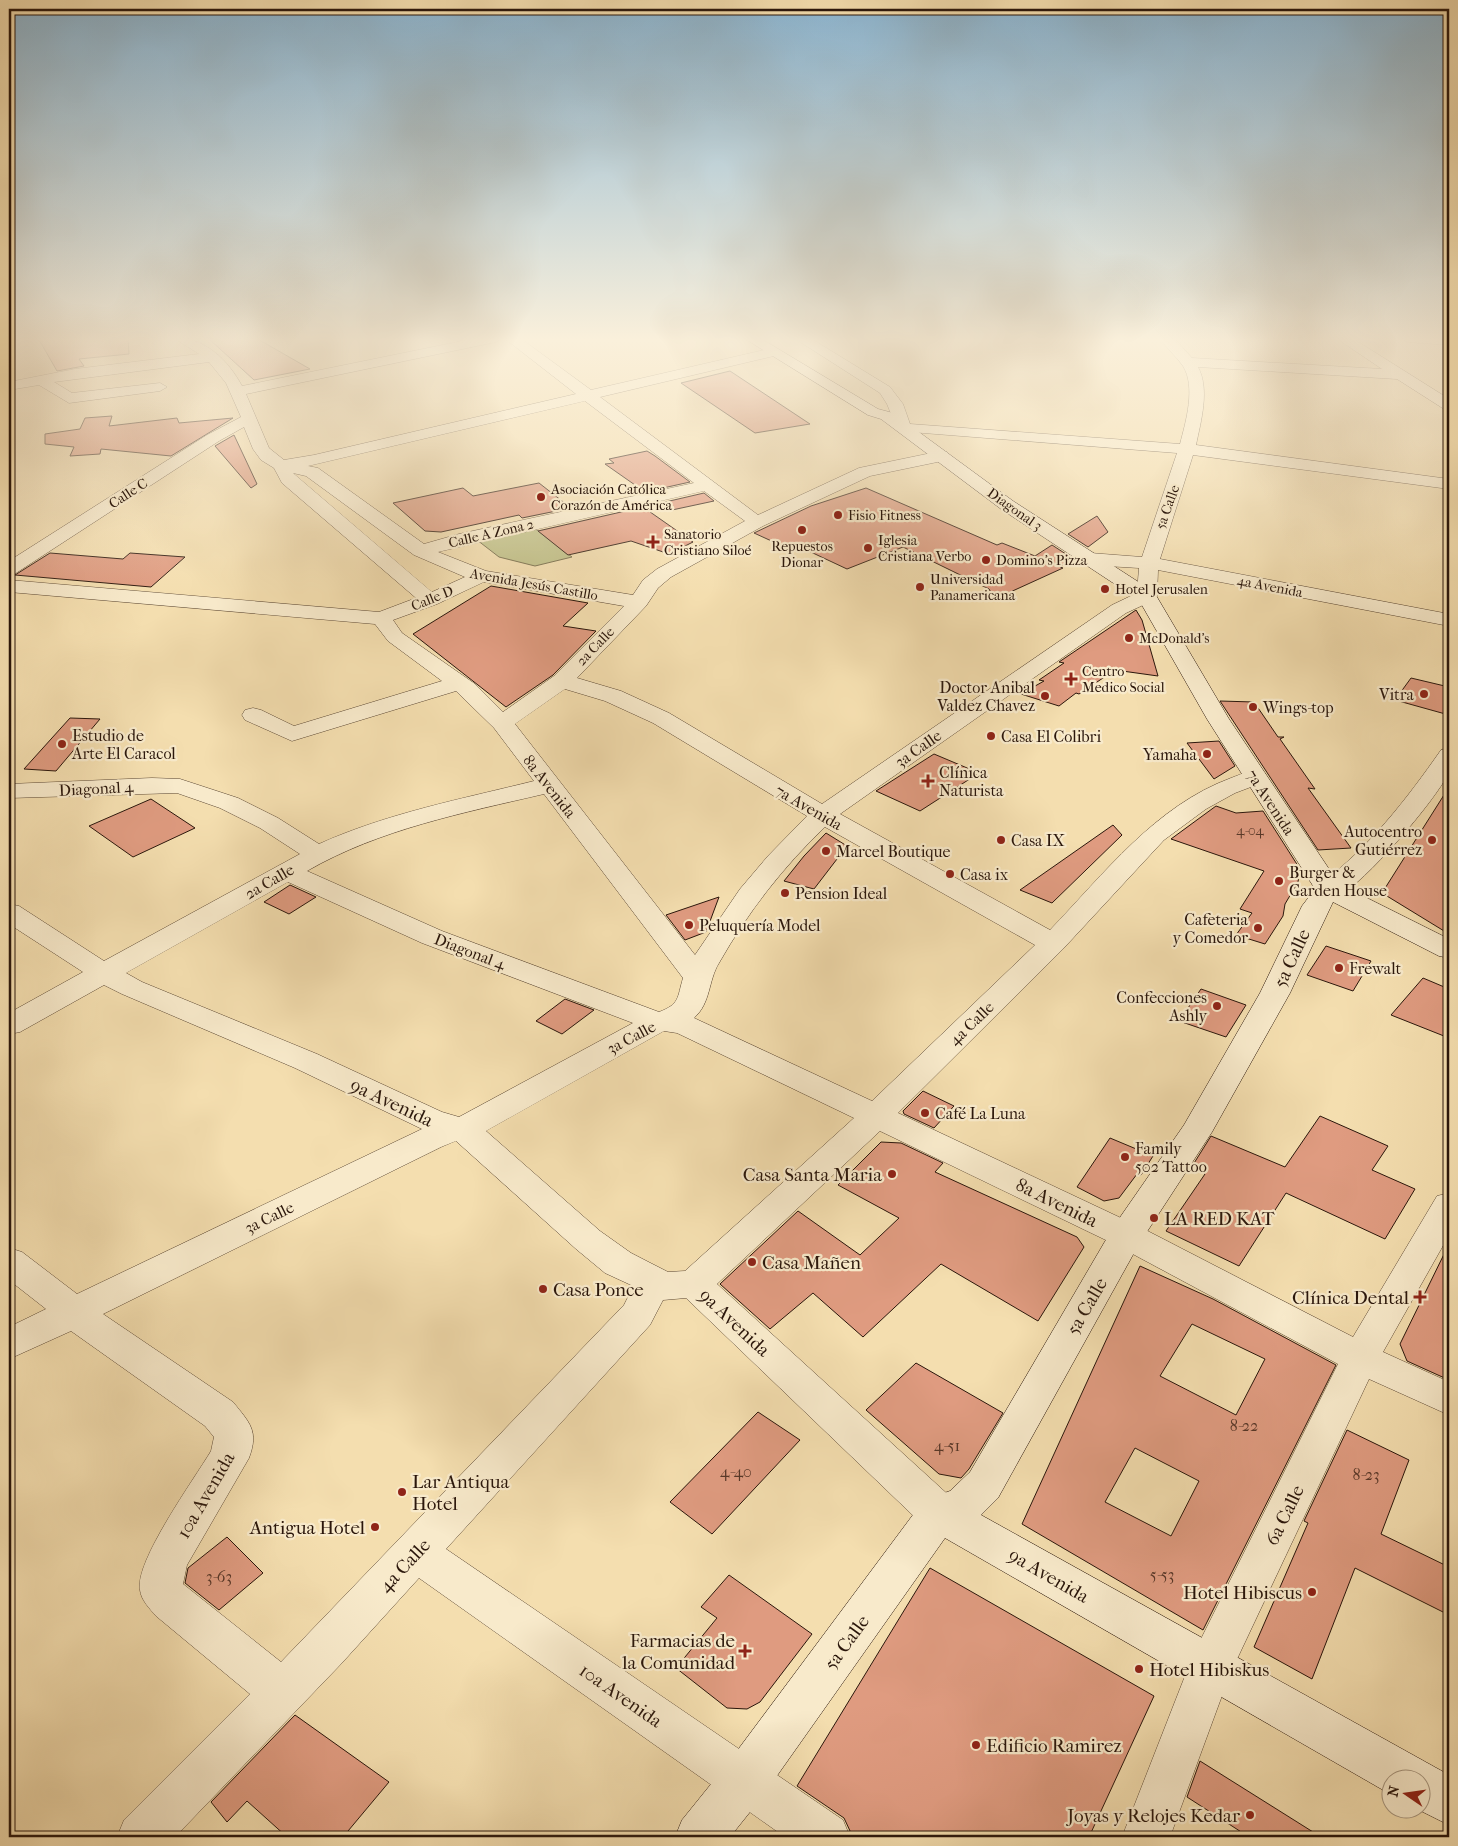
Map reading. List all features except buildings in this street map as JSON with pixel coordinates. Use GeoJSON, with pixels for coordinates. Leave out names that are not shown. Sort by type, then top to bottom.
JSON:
{"type":"FeatureCollection","features":[{"type":"Feature","properties":{"kind":"street","name":"Calle C"},"geometry":{"type":"LineString","coordinates":[[9,569],[237,424]]}},
{"type":"Feature","properties":{"kind":"street","name":"Avenida Jesús Castillo"},"geometry":{"type":"LineString","coordinates":[[251,424],[261,449],[267,456],[281,465],[312,472],[421,552],[482,576],[638,602]]}},
{"type":"Feature","properties":{"kind":"street"},"geometry":{"type":"LineString","coordinates":[[281,465],[314,460],[467,424]]}},
{"type":"Feature","properties":{"kind":"street"},"geometry":{"type":"LineString","coordinates":[[625,424],[757,522]]}},
{"type":"Feature","properties":{"kind":"street","name":"Diagonal 3"},"geometry":{"type":"LineString","coordinates":[[899,424],[1036,525],[1147,596]]}},
{"type":"Feature","properties":{"kind":"street"},"geometry":{"type":"LineString","coordinates":[[903,424],[904,428],[1236,454],[1449,484]]}},
{"type":"Feature","properties":{"kind":"street","name":"5a Calle"},"geometry":{"type":"LineString","coordinates":[[1147,596],[1149,563],[1186,450],[1191,424]]}},
{"type":"Feature","properties":{"kind":"street","name":"2a Calle"},"geometry":{"type":"LineString","coordinates":[[502,724],[562,681],[638,602],[650,584],[664,573],[757,522],[865,472],[941,456]]}},
{"type":"Feature","properties":{"kind":"street","name":"Avenida Jesús Castillo"},"geometry":{"type":"LineString","coordinates":[[281,465],[288,479],[301,491],[430,600]]}},
{"type":"Feature","properties":{"kind":"street","name":"Calle A Zona 2"},"geometry":{"type":"LineString","coordinates":[[421,552],[459,540],[708,485]]}},
{"type":"Feature","properties":{"kind":"street","name":"4a Avenida"},"geometry":{"type":"LineString","coordinates":[[1090,559],[1149,563],[1449,620]]}},
{"type":"Feature","properties":{"kind":"street","name":"Calle D"},"geometry":{"type":"LineString","coordinates":[[381,618],[430,600],[482,576]]}},
{"type":"Feature","properties":{"kind":"street"},"geometry":{"type":"LineString","coordinates":[[9,586],[381,618]]}},
{"type":"Feature","properties":{"kind":"street","name":"7a Avenida"},"geometry":{"type":"LineString","coordinates":[[1147,596],[1218,720],[1329,890]]}},
{"type":"Feature","properties":{"kind":"street","name":"3a Calle"},"geometry":{"type":"LineString","coordinates":[[9,1344],[428,1139],[446,1132],[463,1129],[658,1022],[676,1016],[687,1009],[694,1000],[698,977],[730,920],[747,896],[792,844],[823,815],[1119,609],[1147,596]]}},
{"type":"Feature","properties":{"kind":"street","name":"8a Avenida"},"geometry":{"type":"LineString","coordinates":[[381,618],[395,636],[459,683],[502,724],[698,977]]}},
{"type":"Feature","properties":{"kind":"street","name":"7a Avenida"},"geometry":{"type":"LineString","coordinates":[[562,681],[613,696],[661,718],[823,815],[1053,943]]}},
{"type":"Feature","properties":{"kind":"street"},"geometry":{"type":"LineString","coordinates":[[253,715],[292,734],[459,683]]}},
{"type":"Feature","properties":{"kind":"street","name":"5a Calle"},"geometry":{"type":"LineString","coordinates":[[699,1837],[745,1780],[939,1513],[957,1510],[973,1500],[984,1485],[1126,1235],[1196,1132],[1275,993],[1316,906],[1329,890],[1355,870],[1414,804],[1449,755]]}},
{"type":"Feature","properties":{"kind":"street","name":"4a Calle"},"geometry":{"type":"LineString","coordinates":[[694,1284],[877,1115],[1053,943],[1162,829],[1197,804],[1226,788],[1255,777]]}},
{"type":"Feature","properties":{"kind":"street","name":"Diagonal 4"},"geometry":{"type":"LineString","coordinates":[[9,791],[152,785],[180,786],[229,803],[269,823],[316,853]]}},
{"type":"Feature","properties":{"kind":"street","name":"2a Calle"},"geometry":{"type":"LineString","coordinates":[[9,1025],[287,872],[316,853],[406,822],[550,785]]}},
{"type":"Feature","properties":{"kind":"street","name":"Diagonal 4"},"geometry":{"type":"LineString","coordinates":[[287,872],[432,937],[658,1022]]}},
{"type":"Feature","properties":{"kind":"street"},"geometry":{"type":"LineString","coordinates":[[1329,890],[1449,950]]}},
{"type":"Feature","properties":{"kind":"street","name":"9a Avenida"},"geometry":{"type":"LineString","coordinates":[[9,912],[28,927],[103,972],[176,1008],[306,1061],[432,1121],[463,1129],[588,1240],[618,1262],[649,1280],[664,1286],[694,1284],[939,1513],[1210,1668],[1391,1768]]}},
{"type":"Feature","properties":{"kind":"street","name":"8a Avenida"},"geometry":{"type":"LineString","coordinates":[[658,1022],[671,1022],[688,1026],[877,1115],[1126,1235],[1360,1358],[1449,1399]]}},
{"type":"Feature","properties":{"kind":"street","name":"6a Calle"},"geometry":{"type":"LineString","coordinates":[[1146,1837],[1210,1668],[1360,1358],[1449,1205]]}},
{"type":"Feature","properties":{"kind":"street","name":"10a Avenida"},"geometry":{"type":"LineString","coordinates":[[9,1261],[52,1293],[73,1313],[219,1414],[234,1432],[234,1444],[229,1458],[170,1555],[162,1574],[161,1590],[171,1602],[283,1692]]}},
{"type":"Feature","properties":{"kind":"street","name":"4a Calle"},"geometry":{"type":"LineString","coordinates":[[141,1837],[283,1692],[637,1315],[648,1293],[649,1280]]}},
{"type":"Feature","properties":{"kind":"street","name":"10a Avenida"},"geometry":{"type":"LineString","coordinates":[[416,1552],[826,1837]]}},
{"type":"Feature","properties":{"kind":"street"},"geometry":{"type":"LineString","coordinates":[[1430,1791],[1449,1801]]}},
{"type":"Feature","properties":{"kind":"green space"},"geometry":{"type":"Polygon","coordinates":[[[533,527],[572,557],[535,566],[499,557],[477,540],[533,527]]]}},
{"type":"Feature","properties":{"kind":"place","name":"Asociación Católica Corazón de América"},"geometry":{"type":"Point","coordinates":[541,497]}},
{"type":"Feature","properties":{"kind":"place","name":"Fisio Fitness"},"geometry":{"type":"Point","coordinates":[838,515]}},
{"type":"Feature","properties":{"kind":"place","name":"Repuestos Dionar"},"geometry":{"type":"Point","coordinates":[802,530]}},
{"type":"Feature","properties":{"kind":"place","name":"Sanatorio Cristiano Siloé"},"geometry":{"type":"Point","coordinates":[653,542]}},
{"type":"Feature","properties":{"kind":"place","name":"Iglesia Cristiana Verbo"},"geometry":{"type":"Point","coordinates":[868,548]}},
{"type":"Feature","properties":{"kind":"place","name":"Domino's Pizza"},"geometry":{"type":"Point","coordinates":[986,560]}},
{"type":"Feature","properties":{"kind":"place","name":"Universidad Panamericana"},"geometry":{"type":"Point","coordinates":[920,587]}},
{"type":"Feature","properties":{"kind":"place","name":"Hotel Jerusalen"},"geometry":{"type":"Point","coordinates":[1105,589]}},
{"type":"Feature","properties":{"kind":"place","name":"McDonald's"},"geometry":{"type":"Point","coordinates":[1129,638]}},
{"type":"Feature","properties":{"kind":"place","name":"Centro Medico Social"},"geometry":{"type":"Point","coordinates":[1071,679]}},
{"type":"Feature","properties":{"kind":"place","name":"Vitra"},"geometry":{"type":"Point","coordinates":[1424,694]}},
{"type":"Feature","properties":{"kind":"place","name":"Doctor Anibal Valdez Chavez"},"geometry":{"type":"Point","coordinates":[1045,696]}},
{"type":"Feature","properties":{"kind":"place","name":"Wings-top"},"geometry":{"type":"Point","coordinates":[1253,707]}},
{"type":"Feature","properties":{"kind":"place","name":"Casa El Colibri"},"geometry":{"type":"Point","coordinates":[991,736]}},
{"type":"Feature","properties":{"kind":"place","name":"Estudio de Arte El Caracol"},"geometry":{"type":"Point","coordinates":[62,744]}},
{"type":"Feature","properties":{"kind":"place","name":"Yamaha"},"geometry":{"type":"Point","coordinates":[1207,754]}},
{"type":"Feature","properties":{"kind":"place","name":"Clínica Naturista"},"geometry":{"type":"Point","coordinates":[928,781]}},
{"type":"Feature","properties":{"kind":"place","name":"Casa IX"},"geometry":{"type":"Point","coordinates":[1001,840]}},
{"type":"Feature","properties":{"kind":"place","name":"Autocentro Gutiérrez"},"geometry":{"type":"Point","coordinates":[1432,840]}},
{"type":"Feature","properties":{"kind":"place","name":"Marcel Boutique"},"geometry":{"type":"Point","coordinates":[826,851]}},
{"type":"Feature","properties":{"kind":"place","name":"Casa ix"},"geometry":{"type":"Point","coordinates":[950,874]}},
{"type":"Feature","properties":{"kind":"place","name":"Burger & Garden House"},"geometry":{"type":"Point","coordinates":[1279,881]}},
{"type":"Feature","properties":{"kind":"place","name":"Pension Ideal"},"geometry":{"type":"Point","coordinates":[785,893]}},
{"type":"Feature","properties":{"kind":"place","name":"Peluquería Model"},"geometry":{"type":"Point","coordinates":[689,925]}},
{"type":"Feature","properties":{"kind":"place","name":"Cafeteria y Comedor"},"geometry":{"type":"Point","coordinates":[1258,928]}},
{"type":"Feature","properties":{"kind":"place","name":"Frewalt"},"geometry":{"type":"Point","coordinates":[1339,968]}},
{"type":"Feature","properties":{"kind":"place","name":"Confecciones Ashly"},"geometry":{"type":"Point","coordinates":[1217,1006]}},
{"type":"Feature","properties":{"kind":"place","name":"Café La Luna"},"geometry":{"type":"Point","coordinates":[925,1113]}},
{"type":"Feature","properties":{"kind":"place","name":"Family 502 Tattoo"},"geometry":{"type":"Point","coordinates":[1125,1157]}},
{"type":"Feature","properties":{"kind":"place","name":"Casa Santa Maria"},"geometry":{"type":"Point","coordinates":[892,1174]}},
{"type":"Feature","properties":{"kind":"place","name":"LA RED KAT"},"geometry":{"type":"Point","coordinates":[1154,1218]}},
{"type":"Feature","properties":{"kind":"place","name":"Casa Mañen"},"geometry":{"type":"Point","coordinates":[752,1262]}},
{"type":"Feature","properties":{"kind":"place","name":"Casa Ponce"},"geometry":{"type":"Point","coordinates":[543,1289]}},
{"type":"Feature","properties":{"kind":"place","name":"Clínica Dental"},"geometry":{"type":"Point","coordinates":[1420,1297]}},
{"type":"Feature","properties":{"kind":"place","name":"Lar Antiqua Hotel"},"geometry":{"type":"Point","coordinates":[402,1492]}},
{"type":"Feature","properties":{"kind":"place","name":"Antigua Hotel"},"geometry":{"type":"Point","coordinates":[375,1527]}},
{"type":"Feature","properties":{"kind":"place","name":"Hotel Hibiscus"},"geometry":{"type":"Point","coordinates":[1312,1592]}},
{"type":"Feature","properties":{"kind":"place","name":"Farmacias de la Comunidad"},"geometry":{"type":"Point","coordinates":[745,1651]}},
{"type":"Feature","properties":{"kind":"place","name":"Hotel Hibiskus"},"geometry":{"type":"Point","coordinates":[1139,1669]}},
{"type":"Feature","properties":{"kind":"place","name":"Edificio Ramirez"},"geometry":{"type":"Point","coordinates":[976,1745]}},
{"type":"Feature","properties":{"kind":"place","name":"Joyas y Relojes Kedar"},"geometry":{"type":"Point","coordinates":[1250,1815]}}]}
